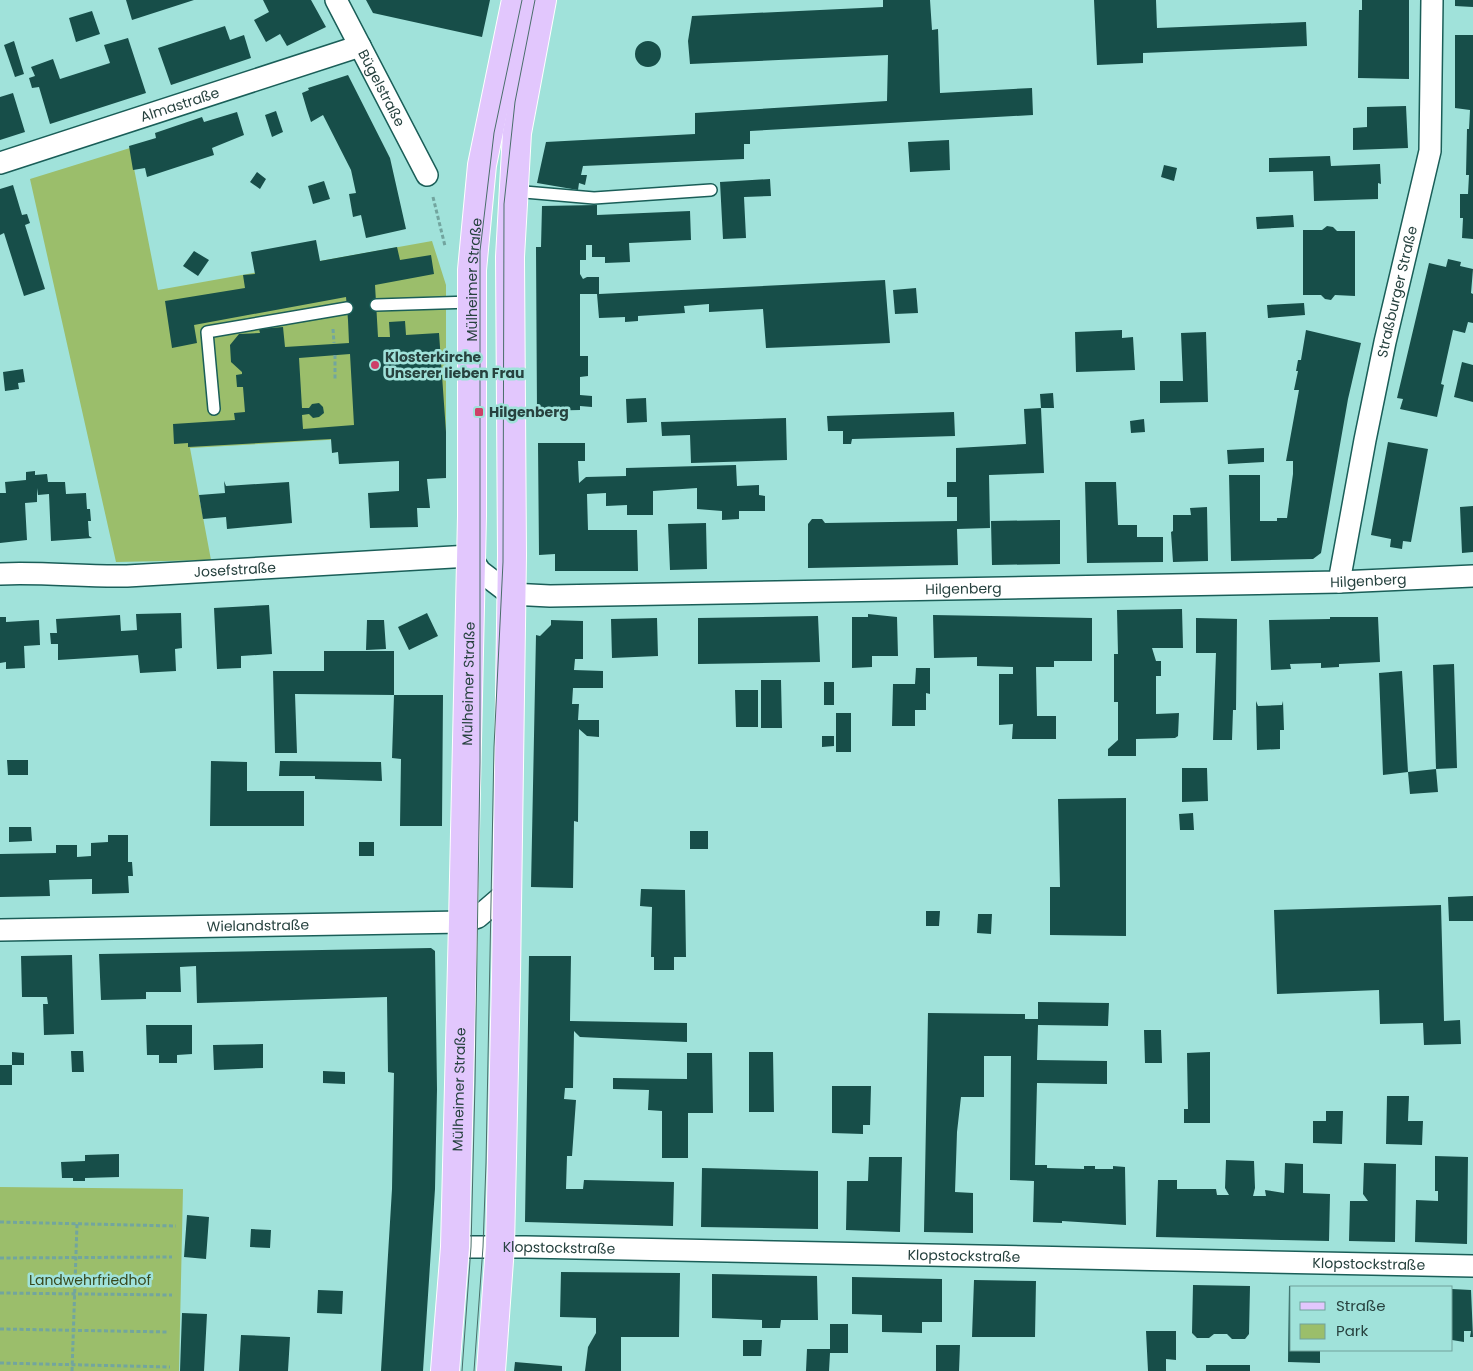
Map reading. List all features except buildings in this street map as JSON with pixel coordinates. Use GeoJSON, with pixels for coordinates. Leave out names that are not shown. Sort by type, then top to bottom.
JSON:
{"type":"FeatureCollection","features":[{"type":"Feature","properties":{"kind":"main road","name":"Mülheimer Straße"},"geometry":{"type":"LineString","coordinates":[[445,1371],[455,1247],[464,922],[470,556],[471,302],[476,213],[482,165],[516,0]]}},
{"type":"Feature","properties":{"kind":"main road"},"geometry":{"type":"LineString","coordinates":[[490,1371],[500,1247],[512,555],[510,257],[513,191],[522,100],[542,0]]}},
{"type":"Feature","properties":{"kind":"street","name":"Bügelstraße"},"geometry":{"type":"LineString","coordinates":[[336,0],[427,175]]}},
{"type":"Feature","properties":{"kind":"street","name":"Straßburger Straße"},"geometry":{"type":"LineString","coordinates":[[1339,582],[1386,342],[1430,151],[1432,0]]}},
{"type":"Feature","properties":{"kind":"street","name":"Almastraße"},"geometry":{"type":"LineString","coordinates":[[0,163],[360,46]]}},
{"type":"Feature","properties":{"kind":"street"},"geometry":{"type":"LineString","coordinates":[[470,556],[480,571],[510,594]]}},
{"type":"Feature","properties":{"kind":"street","name":"Josefstraße"},"geometry":{"type":"LineString","coordinates":[[0,574],[50,572],[85,576],[127,576],[470,556]]}},
{"type":"Feature","properties":{"kind":"street","name":"Hilgenberg"},"geometry":{"type":"LineString","coordinates":[[510,594],[550,596],[1339,582],[1473,576]]}},
{"type":"Feature","properties":{"kind":"street","name":"Wielandstraße"},"geometry":{"type":"LineString","coordinates":[[0,930],[464,922],[478,918],[506,894]]}},
{"type":"Feature","properties":{"kind":"street","name":"Klopstockstraße"},"geometry":{"type":"LineString","coordinates":[[455,1247],[1473,1266]]}},
{"type":"Feature","properties":{"kind":"lane"},"geometry":{"type":"LineString","coordinates":[[513,191],[594,198],[711,190]]}},
{"type":"Feature","properties":{"kind":"lane"},"geometry":{"type":"LineString","coordinates":[[376,305],[471,302]]}},
{"type":"Feature","properties":{"kind":"lane"},"geometry":{"type":"LineString","coordinates":[[214,410],[207,332],[347,308]]}},
{"type":"Feature","properties":{"kind":"path"},"geometry":{"type":"LineString","coordinates":[[334,355],[335,381]]}},
{"type":"Feature","properties":{"kind":"path"},"geometry":{"type":"LineString","coordinates":[[0,1222],[176,1226]]}},
{"type":"Feature","properties":{"kind":"path"},"geometry":{"type":"LineString","coordinates":[[72,1371],[77,1224]]}},
{"type":"Feature","properties":{"kind":"path"},"geometry":{"type":"LineString","coordinates":[[0,1258],[172,1258]]}},
{"type":"Feature","properties":{"kind":"path"},"geometry":{"type":"LineString","coordinates":[[0,1293],[172,1295]]}},
{"type":"Feature","properties":{"kind":"path"},"geometry":{"type":"LineString","coordinates":[[0,1329],[73,1332],[168,1332]]}},
{"type":"Feature","properties":{"kind":"path"},"geometry":{"type":"LineString","coordinates":[[0,1363],[170,1367]]}},
{"type":"Feature","properties":{"kind":"green space","name":"Klosterkirche Unserer lieben Frau"},"geometry":{"type":"Polygon","coordinates":[[[130,148],[158,290],[432,241],[446,285],[446,433],[190,448],[211,560],[116,562],[30,179],[130,148]]]}},
{"type":"Feature","properties":{"kind":"green space","name":"Landwehrfriedhof"},"geometry":{"type":"Polygon","coordinates":[[[0,1187],[183,1189],[179,1371],[0,1371],[0,1187]]]}},
{"type":"Feature","properties":{"kind":"tram line"},"geometry":{"type":"LineString","coordinates":[[462,1371],[471,1247],[475,1083],[480,762],[480,251],[494,133],[522,0]]}},
{"type":"Feature","properties":{"kind":"tram line"},"geometry":{"type":"LineString","coordinates":[[474,1371],[483,1247],[494,747],[503,562],[504,204],[515,102],[535,0]]}},
{"type":"Feature","properties":{"kind":"place","name":"Klosterkirche Unserer lieben Frau"},"geometry":{"type":"Point","coordinates":[375,365]}},
{"type":"Feature","properties":{"kind":"place","name":"Hilgenberg"},"geometry":{"type":"Point","coordinates":[479,412]}}]}
